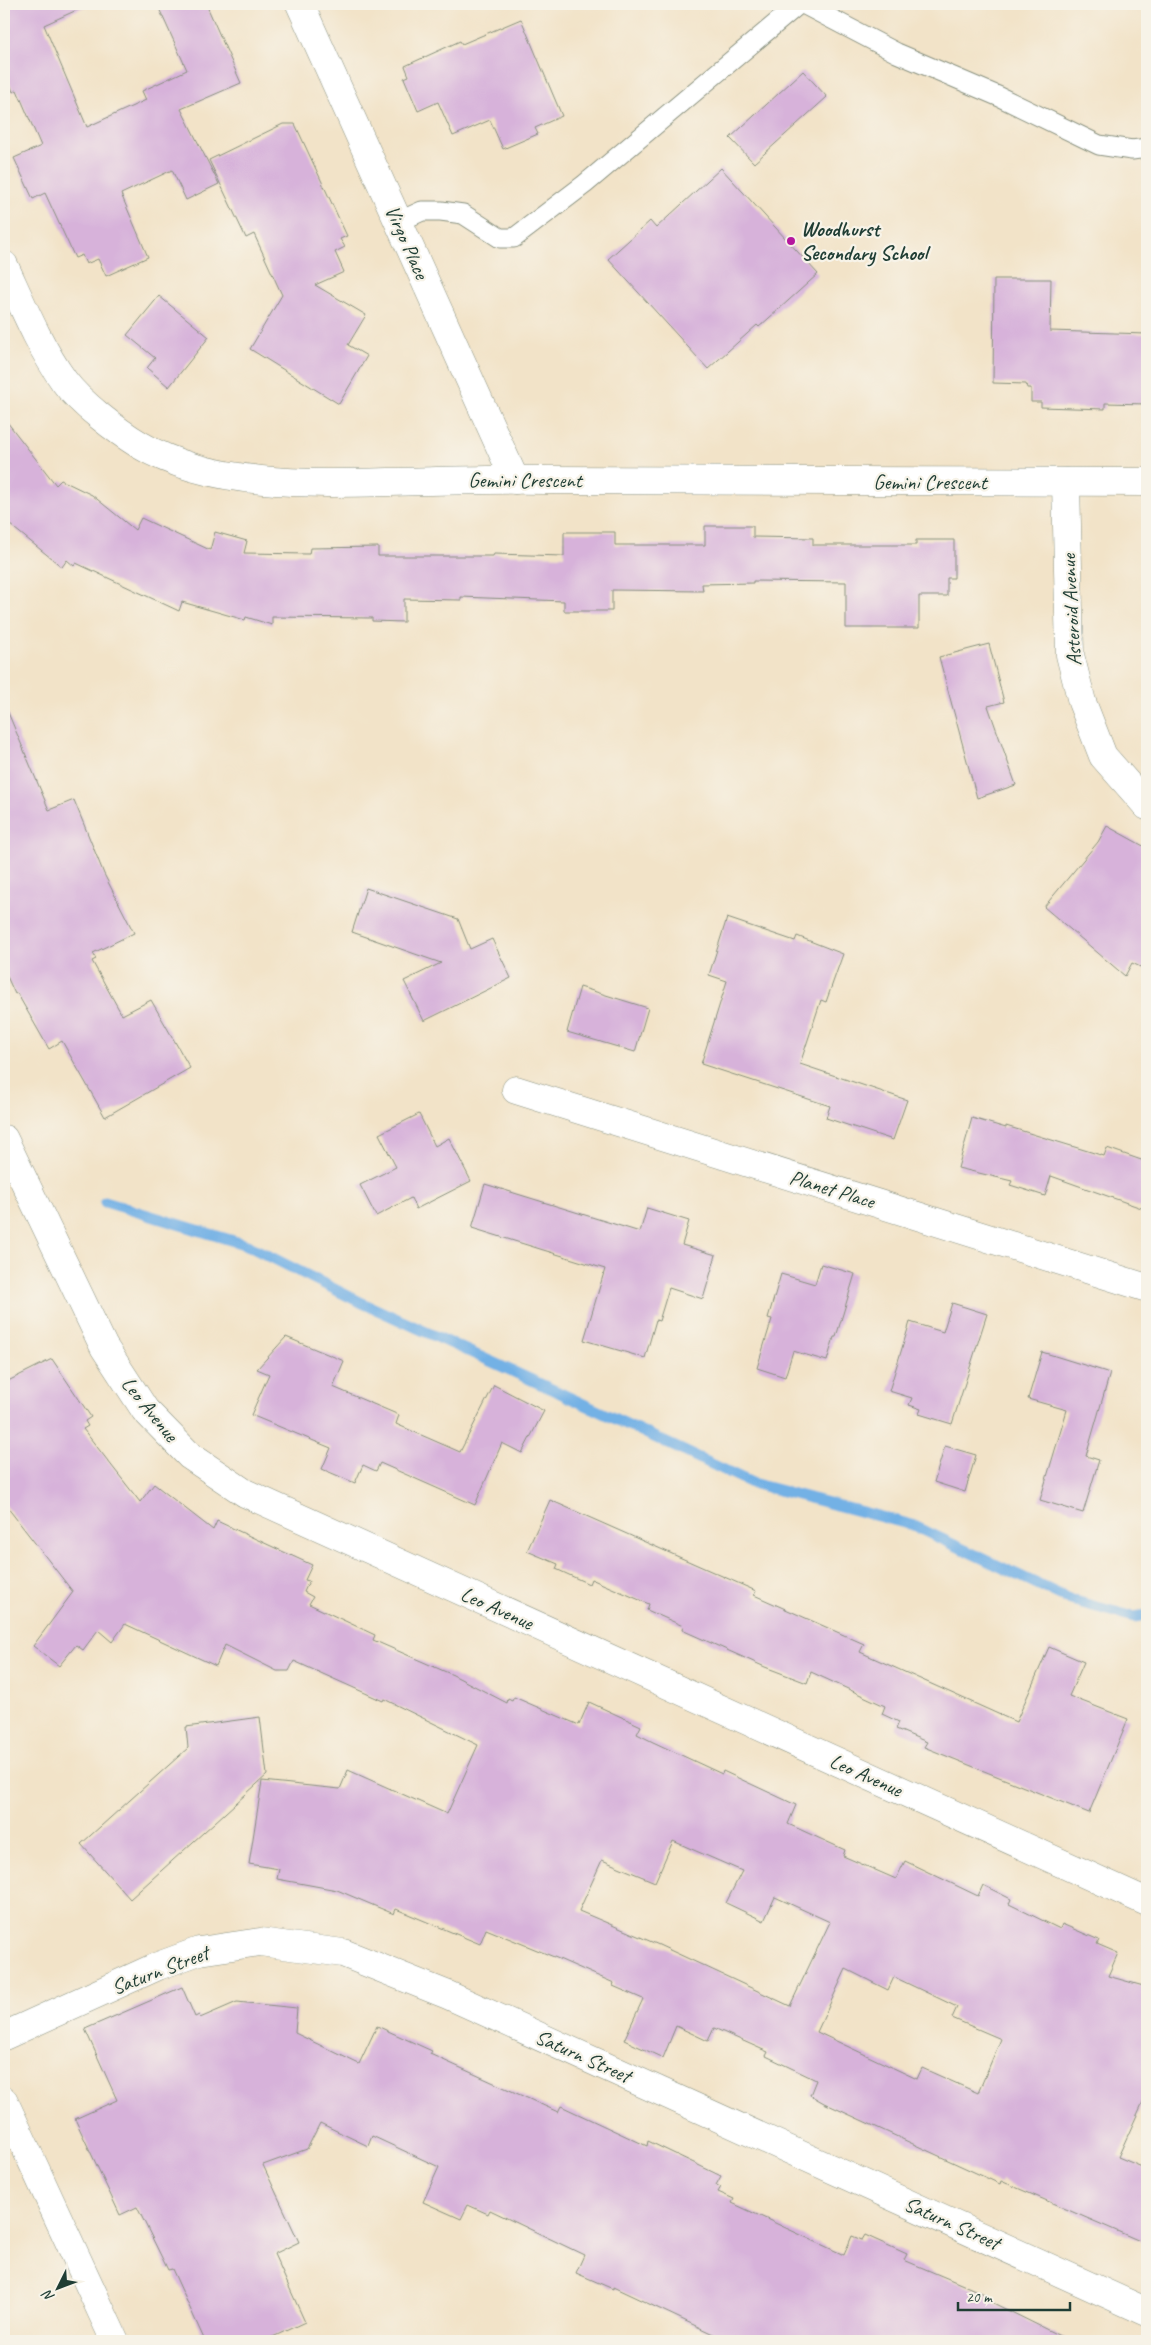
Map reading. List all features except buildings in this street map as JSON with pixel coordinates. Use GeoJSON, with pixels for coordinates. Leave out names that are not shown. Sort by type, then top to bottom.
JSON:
{"type":"FeatureCollection","features":[{"type":"Feature","properties":{"kind":"street","name":"Virgo Place"},"geometry":{"type":"LineString","coordinates":[[300,4],[515,480]]}},
{"type":"Feature","properties":{"kind":"street","name":"Gemini Crescent"},"geometry":{"type":"LineString","coordinates":[[4,265],[48,357],[66,384],[98,414],[141,446],[202,470],[263,480],[319,484],[515,480],[1147,482]]}},
{"type":"Feature","properties":{"kind":"street","name":"Asteroid Avenue"},"geometry":{"type":"LineString","coordinates":[[1066,482],[1070,656],[1082,702],[1103,756],[1147,806]]}},
{"type":"Feature","properties":{"kind":"street","name":"Planet Place"},"geometry":{"type":"LineString","coordinates":[[516,1090],[1147,1288]]}},
{"type":"Feature","properties":{"kind":"street","name":"Leo Avenue"},"geometry":{"type":"LineString","coordinates":[[4,1139],[104,1347],[144,1410],[190,1456],[237,1488],[1147,1902]]}},
{"type":"Feature","properties":{"kind":"street","name":"Saturn Street"},"geometry":{"type":"LineString","coordinates":[[4,2036],[158,1966],[199,1951],[260,1942],[343,1953],[448,1994],[1147,2312]]}},
{"type":"Feature","properties":{"kind":"street"},"geometry":{"type":"LineString","coordinates":[[4,2101],[115,2341]]}},
{"type":"Feature","properties":{"kind":"lane"},"geometry":{"type":"LineString","coordinates":[[398,222],[422,211],[463,214],[500,238],[514,238],[585,184],[801,4],[897,52],[1000,97],[1100,145],[1132,150],[1147,148]]}},
{"type":"Feature","properties":{"kind":"waterway"},"geometry":{"type":"LineString","coordinates":[[105,1202],[247,1245],[358,1301],[752,1483],[912,1525],[1071,1600],[1134,1617],[1147,1615]]}},
{"type":"Feature","properties":{"kind":"place","name":"Woodhurst Secondary School"},"geometry":{"type":"Point","coordinates":[791,241]}}]}
